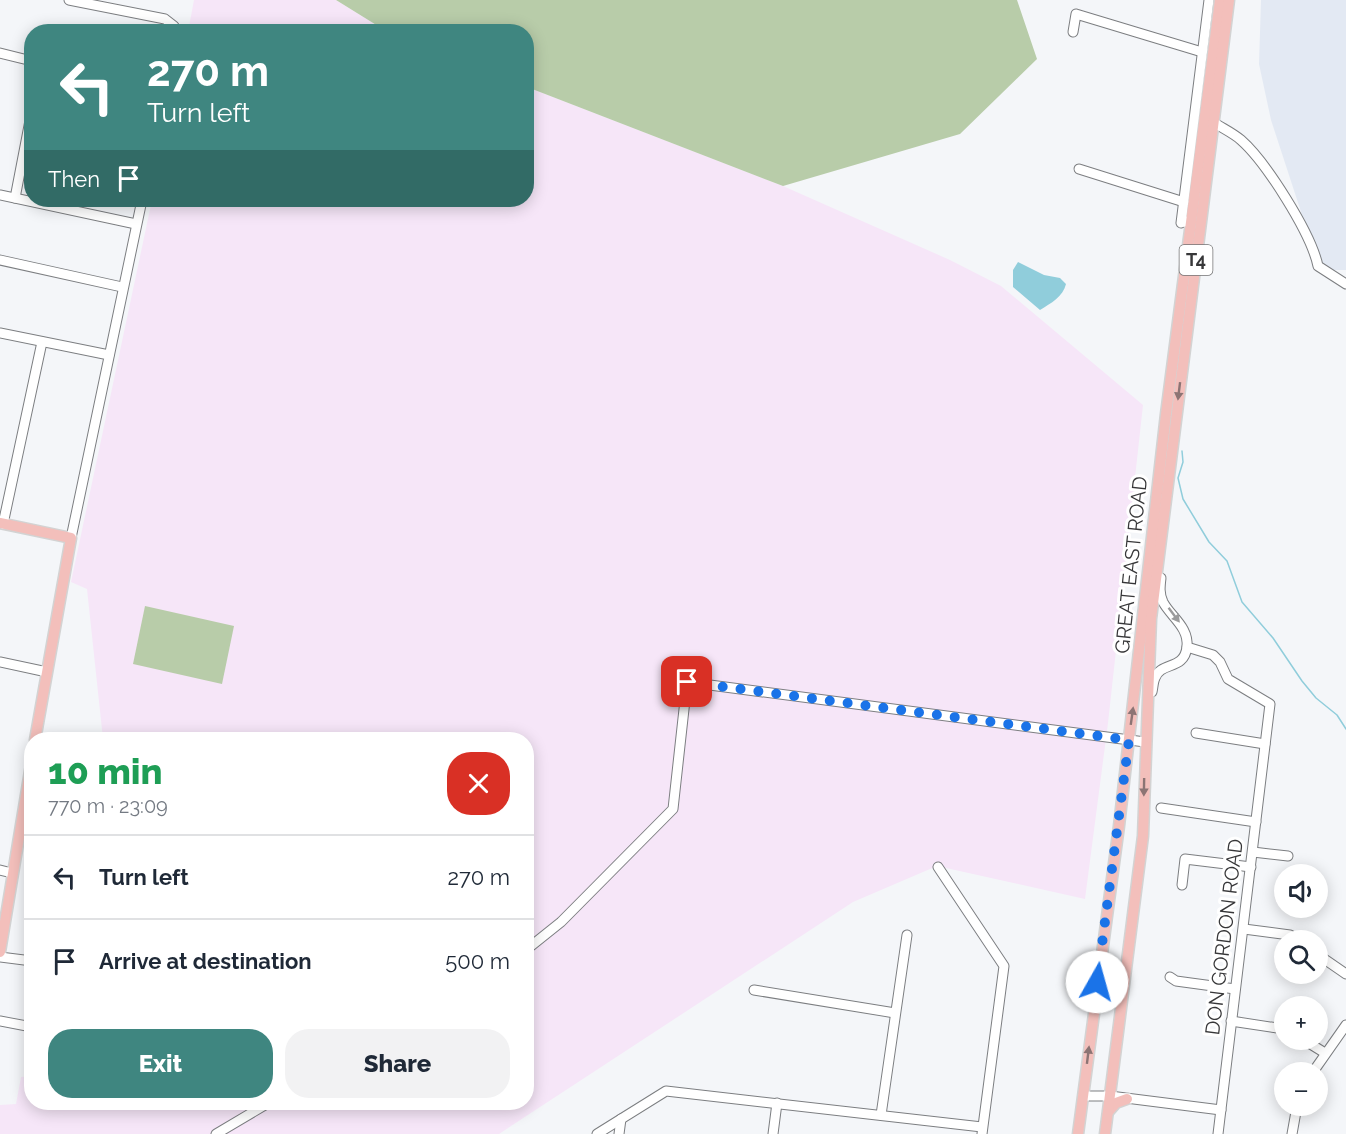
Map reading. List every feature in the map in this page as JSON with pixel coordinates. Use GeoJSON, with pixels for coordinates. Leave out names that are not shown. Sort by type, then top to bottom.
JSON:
{"type":"FeatureCollection","features":[{"type":"Feature","properties":{"kind":"main road","name":"GREAT EAST ROAD"},"geometry":{"type":"LineString","coordinates":[[1078,1134],[1129,740],[1166,414],[1220,0]]}},
{"type":"Feature","properties":{"kind":"main road","name":"GREAT EAST ROAD"},"geometry":{"type":"LineString","coordinates":[[1105,1134],[1143,836],[1151,619],[1229,0]]}},
{"type":"Feature","properties":{"kind":"main road"},"geometry":{"type":"LineString","coordinates":[[2,524],[71,538],[36,732]]}},
{"type":"Feature","properties":{"kind":"main road"},"geometry":{"type":"LineString","coordinates":[[0,955],[24,805]]}},
{"type":"Feature","properties":{"kind":"main road"},"geometry":{"type":"LineString","coordinates":[[1112,1081],[1118,1092],[1127,1099]]}},
{"type":"Feature","properties":{"kind":"main road"},"geometry":{"type":"LineString","coordinates":[[1108,1113],[1116,1103],[1127,1099]]}},
{"type":"Feature","properties":{"kind":"street"},"geometry":{"type":"LineString","coordinates":[[69,0],[98,3],[165,19],[171,24]]}},
{"type":"Feature","properties":{"kind":"street"},"geometry":{"type":"LineString","coordinates":[[1191,220],[1181,223],[1209,0]]}},
{"type":"Feature","properties":{"kind":"street"},"geometry":{"type":"LineString","coordinates":[[1073,32],[1076,14],[1202,52]]}},
{"type":"Feature","properties":{"kind":"street"},"geometry":{"type":"LineString","coordinates":[[0,53],[24,59]]}},
{"type":"Feature","properties":{"kind":"street"},"geometry":{"type":"LineString","coordinates":[[1214,122],[1240,139],[1257,157],[1283,195],[1315,252],[1318,266],[1346,284]]}},
{"type":"Feature","properties":{"kind":"street"},"geometry":{"type":"LineString","coordinates":[[15,198],[24,151]]}},
{"type":"Feature","properties":{"kind":"street"},"geometry":{"type":"LineString","coordinates":[[1079,169],[1184,202]]}},
{"type":"Feature","properties":{"kind":"street"},"geometry":{"type":"LineString","coordinates":[[0,195],[24,199]]}},
{"type":"Feature","properties":{"kind":"street"},"geometry":{"type":"LineString","coordinates":[[82,207],[136,224]]}},
{"type":"Feature","properties":{"kind":"street"},"geometry":{"type":"LineString","coordinates":[[71,538],[140,207]]}},
{"type":"Feature","properties":{"kind":"street"},"geometry":{"type":"LineString","coordinates":[[0,260],[122,286]]}},
{"type":"Feature","properties":{"kind":"street"},"geometry":{"type":"LineString","coordinates":[[0,333],[109,355]]}},
{"type":"Feature","properties":{"kind":"street"},"geometry":{"type":"LineString","coordinates":[[2,524],[42,342]]}},
{"type":"Feature","properties":{"kind":"street"},"geometry":{"type":"LineString","coordinates":[[1146,729],[1155,678],[1159,671],[1177,665],[1187,648],[1185,630],[1163,602],[1160,591],[1165,542],[1163,519]]}},
{"type":"Feature","properties":{"kind":"street","name":"DON GORDON ROAD"},"geometry":{"type":"LineString","coordinates":[[1187,648],[1213,655],[1220,662],[1228,679],[1270,704],[1218,1134]]}},
{"type":"Feature","properties":{"kind":"street"},"geometry":{"type":"LineString","coordinates":[[0,662],[47,672]]}},
{"type":"Feature","properties":{"kind":"street"},"geometry":{"type":"LineString","coordinates":[[534,944],[561,922],[673,810],[687,682],[1145,742]]}},
{"type":"Feature","properties":{"kind":"street"},"geometry":{"type":"LineString","coordinates":[[1196,733],[1265,744]]}},
{"type":"Feature","properties":{"kind":"street"},"geometry":{"type":"LineString","coordinates":[[1161,808],[1256,822]]}},
{"type":"Feature","properties":{"kind":"street"},"geometry":{"type":"LineString","coordinates":[[1253,852],[1288,856]]}},
{"type":"Feature","properties":{"kind":"street"},"geometry":{"type":"LineString","coordinates":[[1182,885],[1185,859],[1251,867]]}},
{"type":"Feature","properties":{"kind":"street"},"geometry":{"type":"LineString","coordinates":[[597,1134],[666,1090],[881,1114],[982,1130],[1004,966],[938,867]]}},
{"type":"Feature","properties":{"kind":"street"},"geometry":{"type":"LineString","coordinates":[[0,870],[12,873]]}},
{"type":"Feature","properties":{"kind":"street"},"geometry":{"type":"LineString","coordinates":[[1244,929],[1274,933]]}},
{"type":"Feature","properties":{"kind":"street"},"geometry":{"type":"LineString","coordinates":[[881,1114],[908,935]]}},
{"type":"Feature","properties":{"kind":"street"},"geometry":{"type":"LineString","coordinates":[[0,955],[24,960]]}},
{"type":"Feature","properties":{"kind":"street"},"geometry":{"type":"LineString","coordinates":[[1328,962],[1346,974]]}},
{"type":"Feature","properties":{"kind":"street"},"geometry":{"type":"LineString","coordinates":[[1170,977],[1176,981],[1235,989]]}},
{"type":"Feature","properties":{"kind":"street"},"geometry":{"type":"LineString","coordinates":[[754,990],[896,1013]]}},
{"type":"Feature","properties":{"kind":"street"},"geometry":{"type":"LineString","coordinates":[[0,1021],[24,1025]]}},
{"type":"Feature","properties":{"kind":"street"},"geometry":{"type":"LineString","coordinates":[[1231,1021],[1274,1027]]}},
{"type":"Feature","properties":{"kind":"street"},"geometry":{"type":"LineString","coordinates":[[1319,1062],[1346,1024]]}},
{"type":"Feature","properties":{"kind":"street"},"geometry":{"type":"LineString","coordinates":[[1320,1050],[1325,1053]]}},
{"type":"Feature","properties":{"kind":"street"},"geometry":{"type":"LineString","coordinates":[[1083,1096],[1110,1096],[1221,1110]]}},
{"type":"Feature","properties":{"kind":"street"},"geometry":{"type":"LineString","coordinates":[[774,1134],[777,1103]]}},
{"type":"Feature","properties":{"kind":"street"},"geometry":{"type":"LineString","coordinates":[[216,1134],[256,1110]]}},
{"type":"Feature","properties":{"kind":"street"},"geometry":{"type":"LineString","coordinates":[[1292,1134],[1295,1116]]}},
{"type":"Feature","properties":{"kind":"street"},"geometry":{"type":"LineString","coordinates":[[619,1134],[621,1119]]}},
{"type":"Feature","properties":{"kind":"shaded area"},"geometry":{"type":"Polygon","coordinates":[[[194,0],[336,0],[375,24],[190,24],[194,0]]]}},
{"type":"Feature","properties":{"kind":"shaded area"},"geometry":{"type":"Polygon","coordinates":[[[1261,0],[1346,0],[1346,270],[1320,270],[1271,120],[1259,64],[1261,0]]]}},
{"type":"Feature","properties":{"kind":"shaded area"},"geometry":{"type":"Polygon","coordinates":[[[534,90],[783,186],[950,260],[1001,286],[1143,405],[1108,723],[1085,899],[937,866],[853,902],[499,1134],[0,1134],[0,1105],[16,1104],[21,1077],[24,1077],[24,1110],[534,1110],[534,732],[102,732],[87,589],[71,582],[151,207],[534,207],[534,90]]]}},
{"type":"Feature","properties":{"kind":"green space"},"geometry":{"type":"Polygon","coordinates":[[[336,0],[1017,0],[1037,59],[960,134],[783,186],[534,90],[534,24],[375,24],[336,0]]]}},
{"type":"Feature","properties":{"kind":"green space"},"geometry":{"type":"Polygon","coordinates":[[[145,606],[234,626],[222,684],[133,664],[145,606]]]}},
{"type":"Feature","properties":{"kind":"water"},"geometry":{"type":"Polygon","coordinates":[[[1018,262],[1044,275],[1060,278],[1066,284],[1062,293],[1040,310],[1013,287],[1013,270],[1018,262]]]}},
{"type":"Feature","properties":{"kind":"waterway"},"geometry":{"type":"LineString","coordinates":[[1182,451],[1183,462],[1178,478],[1183,499],[1209,542],[1227,561],[1242,602],[1273,638],[1302,681],[1316,698],[1337,715],[1346,729]]}},
{"type":"Feature","properties":{"kind":"route"},"geometry":{"type":"LineString","coordinates":[[687,682],[1129,740],[1097,982]]}}]}
